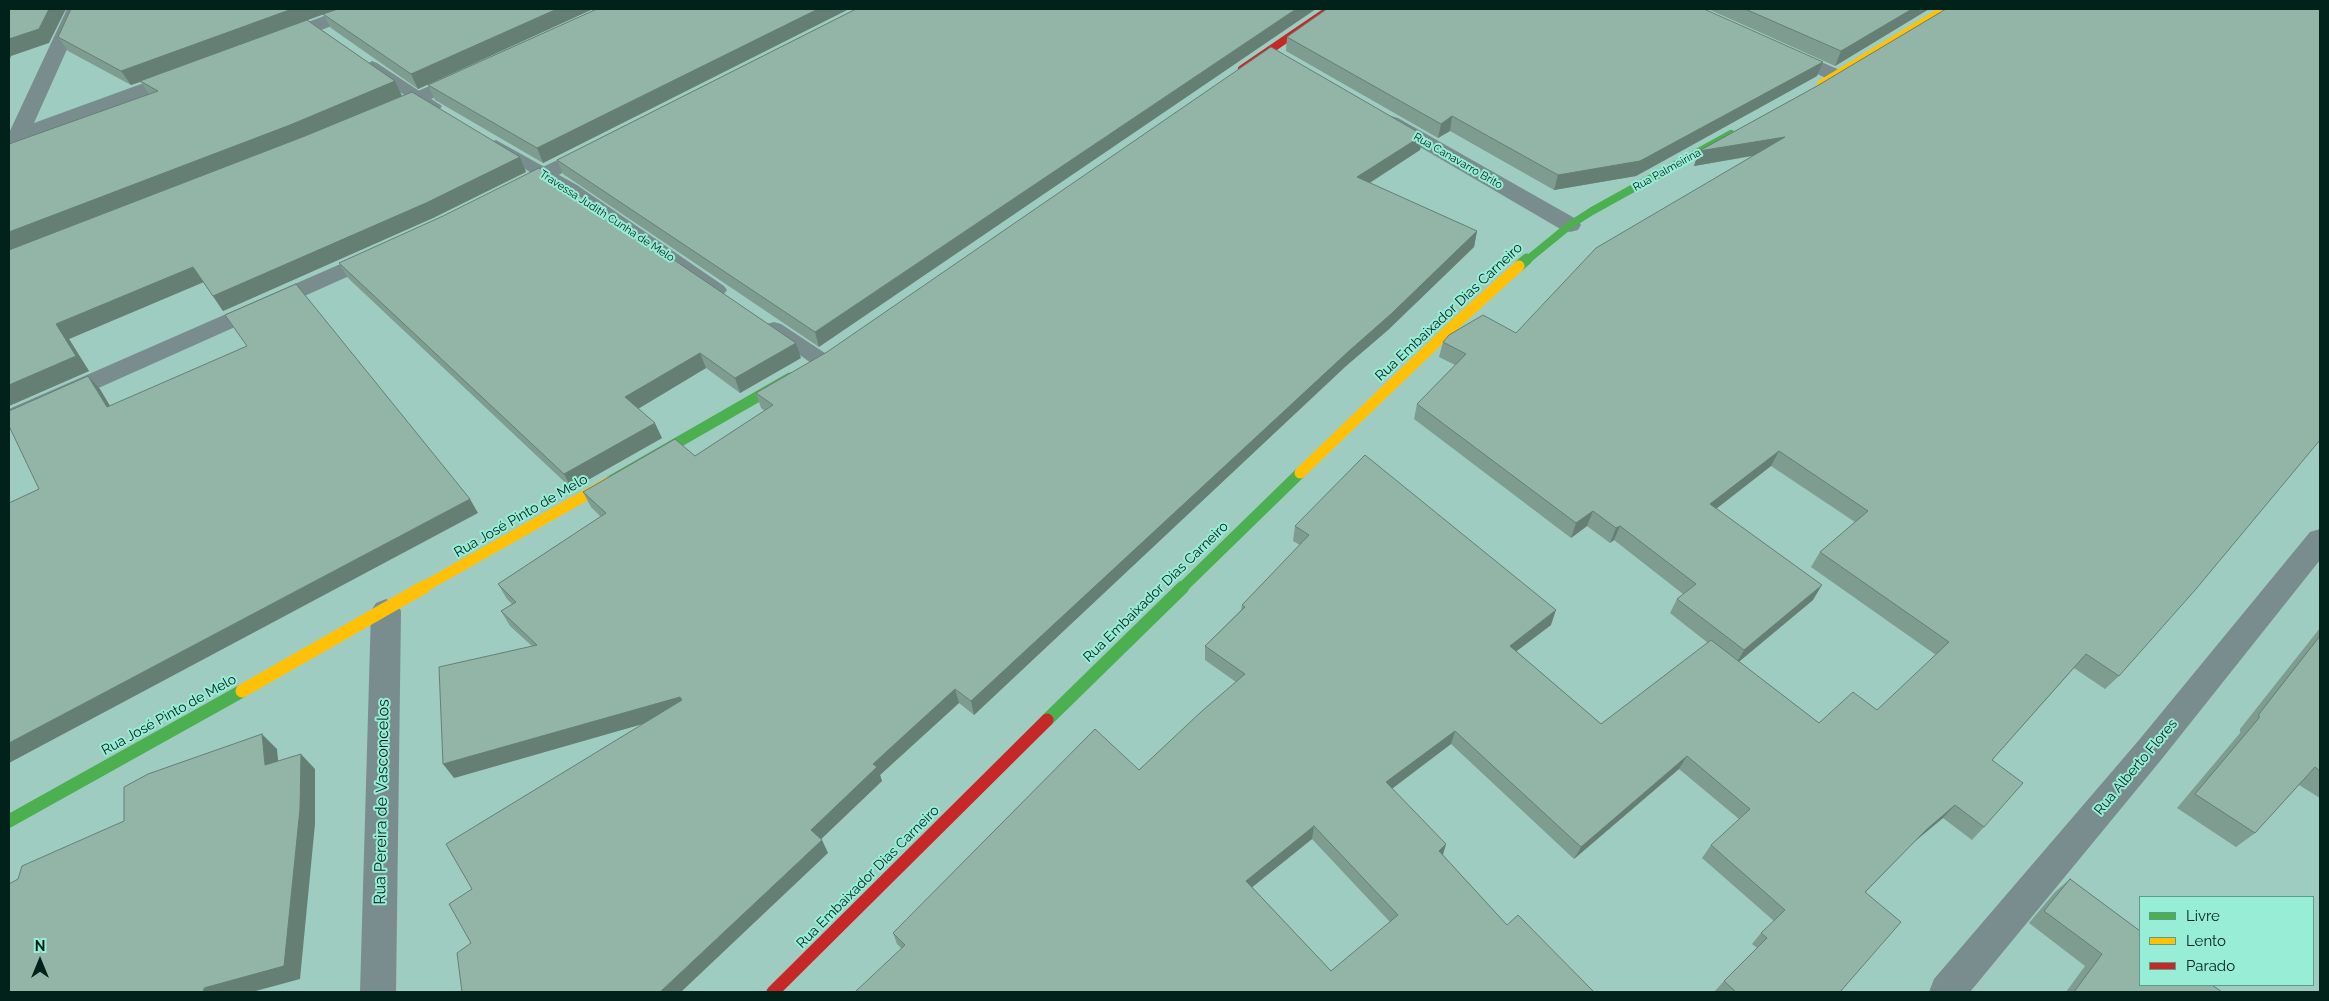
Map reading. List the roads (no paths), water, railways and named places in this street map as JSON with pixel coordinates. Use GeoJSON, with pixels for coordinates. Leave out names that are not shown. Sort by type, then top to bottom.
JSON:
{"type":"FeatureCollection","features":[{"type":"Feature","properties":{"kind":"street"},"geometry":{"type":"LineString","coordinates":[[13,138],[76,9]]}},
{"type":"Feature","properties":{"kind":"street"},"geometry":{"type":"LineString","coordinates":[[259,47],[322,31],[359,9]]}},
{"type":"Feature","properties":{"kind":"street"},"geometry":{"type":"LineString","coordinates":[[1236,73],[1277,56],[1330,9]]}},
{"type":"Feature","properties":{"kind":"street"},"geometry":{"type":"LineString","coordinates":[[1811,90],[1945,9]]}},
{"type":"Feature","properties":{"kind":"street"},"geometry":{"type":"LineString","coordinates":[[1767,44],[1835,75]]}},
{"type":"Feature","properties":{"kind":"street"},"geometry":{"type":"LineString","coordinates":[[366,120],[480,70]]}},
{"type":"Feature","properties":{"kind":"street"},"geometry":{"type":"LineString","coordinates":[[13,138],[194,71]]}},
{"type":"Feature","properties":{"kind":"street","name":"Rua Canavarro Brito"},"geometry":{"type":"LineString","coordinates":[[1372,111],[1570,225]]}},
{"type":"Feature","properties":{"kind":"street","name":"Rua Palmeirina"},"geometry":{"type":"LineString","coordinates":[[1570,225],[1744,127]]}},
{"type":"Feature","properties":{"kind":"street"},"geometry":{"type":"LineString","coordinates":[[493,200],[610,140]]}},
{"type":"Feature","properties":{"kind":"street","name":"Rua Embaixador Dias Carneiro"},"geometry":{"type":"LineString","coordinates":[[773,992],[965,801],[1424,354],[1519,266],[1570,225]]}},
{"type":"Feature","properties":{"kind":"street"},"geometry":{"type":"LineString","coordinates":[[9,419],[397,246]]}},
{"type":"Feature","properties":{"kind":"street","name":"Rua José Pinto de Melo"},"geometry":{"type":"LineString","coordinates":[[9,821],[386,611],[817,362]]}},
{"type":"Feature","properties":{"kind":"street","name":"Rua Alberto Flores"},"geometry":{"type":"LineString","coordinates":[[1947,992],[2150,750],[2320,540]]}},
{"type":"Feature","properties":{"kind":"street","name":"Rua Pereira de Vasconcelos"},"geometry":{"type":"LineString","coordinates":[[378,992],[386,611]]}},
{"type":"Feature","properties":{"kind":"lane"},"geometry":{"type":"LineString","coordinates":[[360,57],[418,98],[446,114]]}},
{"type":"Feature","properties":{"kind":"lane","name":"Travessa Judith Cunha de Melo"},"geometry":{"type":"LineString","coordinates":[[486,138],[571,189],[732,300]]}},
{"type":"Feature","properties":{"kind":"lane"},"geometry":{"type":"LineString","coordinates":[[756,316],[817,362]]}}]}
